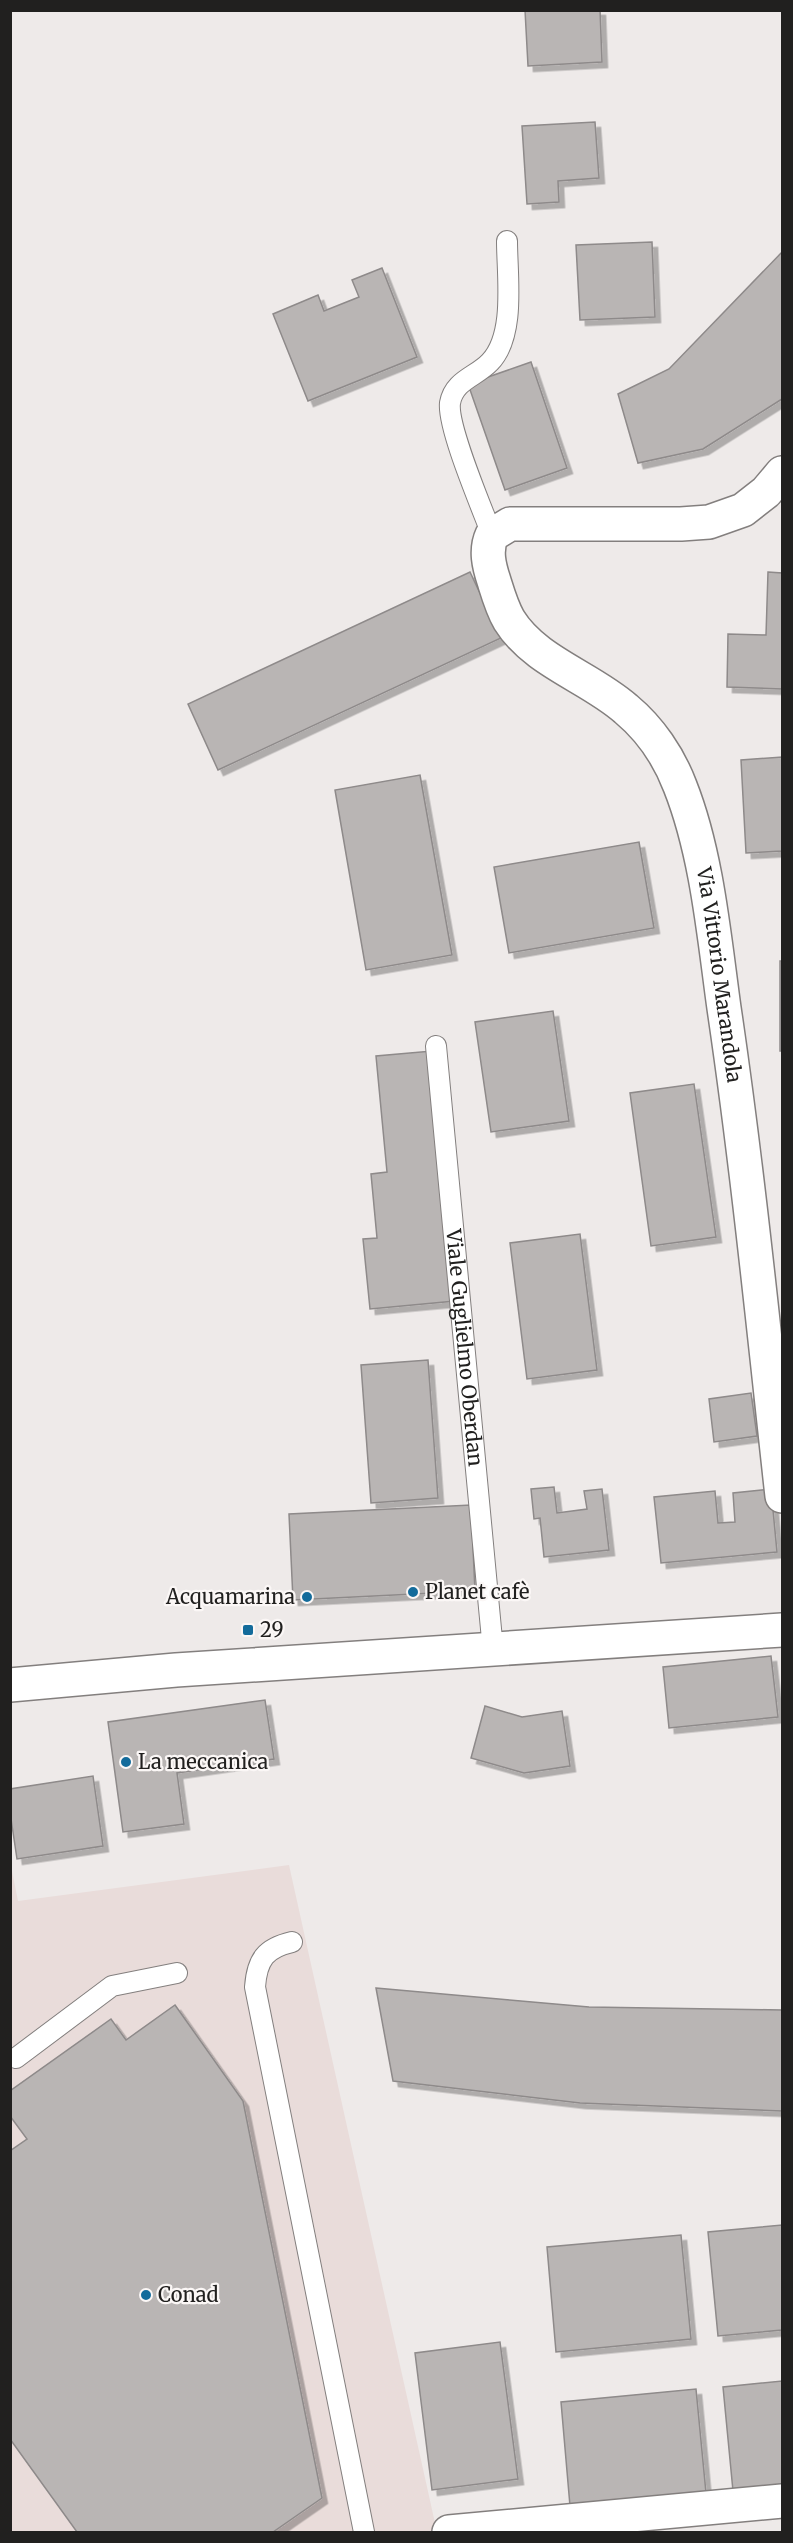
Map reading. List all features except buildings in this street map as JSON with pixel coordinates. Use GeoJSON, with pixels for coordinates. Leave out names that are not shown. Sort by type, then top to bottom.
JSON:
{"type":"FeatureCollection","features":[{"type":"Feature","properties":{"kind":"street"},"geometry":{"type":"LineString","coordinates":[[492,535],[501,528],[518,524],[681,525],[709,522],[743,510],[766,492],[783,473]]}},
{"type":"Feature","properties":{"kind":"street","name":"Via Vittorio Marandola"},"geometry":{"type":"LineString","coordinates":[[492,535],[488,551],[489,562],[509,620],[543,654],[597,686],[638,719],[668,759],[689,810],[699,850],[732,1060],[783,1496]]}},
{"type":"Feature","properties":{"kind":"street"},"geometry":{"type":"LineString","coordinates":[[10,1685],[176,1670],[783,1630]]}},
{"type":"Feature","properties":{"kind":"street"},"geometry":{"type":"LineString","coordinates":[[449,2532],[783,2501]]}},
{"type":"Feature","properties":{"kind":"lane","name":"Via Vittorio Marandola"},"geometry":{"type":"LineString","coordinates":[[492,535],[455,435],[450,401],[460,383],[490,362],[501,343],[508,309],[507,241]]}},
{"type":"Feature","properties":{"kind":"lane","name":"Viale Guglielmo Oberdan"},"geometry":{"type":"LineString","coordinates":[[436,1046],[493,1650]]}},
{"type":"Feature","properties":{"kind":"lane"},"geometry":{"type":"LineString","coordinates":[[292,1942],[276,1946],[264,1956],[256,1970],[255,1987],[364,2532]]}},
{"type":"Feature","properties":{"kind":"lane"},"geometry":{"type":"LineString","coordinates":[[16,2058],[112,1986],[177,1973]]}},
{"type":"Feature","properties":{"kind":"shaded area"},"geometry":{"type":"Polygon","coordinates":[[[10,1861],[18,1901],[289,1865],[437,2532],[11,2532],[10,1861]]]}},
{"type":"Feature","properties":{"kind":"place","name":"Planet cafè"},"geometry":{"type":"Point","coordinates":[413,1592]}},
{"type":"Feature","properties":{"kind":"place","name":"Acquamarina"},"geometry":{"type":"Point","coordinates":[307,1597]}},
{"type":"Feature","properties":{"kind":"place","name":"29"},"geometry":{"type":"Point","coordinates":[248,1630]}},
{"type":"Feature","properties":{"kind":"place","name":"La meccanica"},"geometry":{"type":"Point","coordinates":[126,1762]}},
{"type":"Feature","properties":{"kind":"place","name":"Conad"},"geometry":{"type":"Point","coordinates":[146,2295]}}]}
